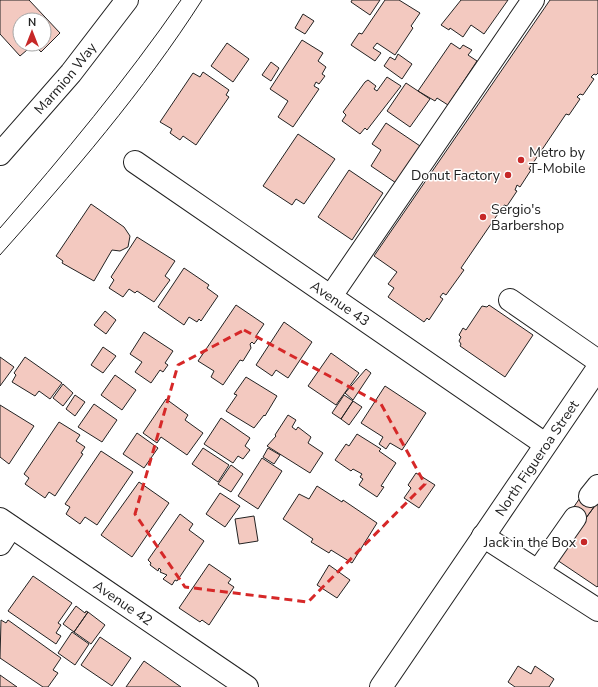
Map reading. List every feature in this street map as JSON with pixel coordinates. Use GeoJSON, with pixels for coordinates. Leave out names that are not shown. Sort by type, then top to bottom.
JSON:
{"type":"FeatureCollection","features":[{"type":"Feature","properties":{"kind":"street","name":"Marmion Way"},"geometry":{"type":"LineString","coordinates":[[0,154],[71,73],[127,0]]}},
{"type":"Feature","properties":{"kind":"street"},"geometry":{"type":"LineString","coordinates":[[330,296],[533,0]]}},
{"type":"Feature","properties":{"kind":"street","name":"Avenue 43"},"geometry":{"type":"LineString","coordinates":[[135,162],[545,444]]}},
{"type":"Feature","properties":{"kind":"street"},"geometry":{"type":"LineString","coordinates":[[510,300],[598,361]]}},
{"type":"Feature","properties":{"kind":"street","name":"North Figueroa Street"},"geometry":{"type":"LineString","coordinates":[[381,687],[598,368]]}},
{"type":"Feature","properties":{"kind":"street"},"geometry":{"type":"LineString","coordinates":[[538,571],[575,518]]}},
{"type":"Feature","properties":{"kind":"street","name":"Avenue 42"},"geometry":{"type":"LineString","coordinates":[[4,530],[247,687]]}},
{"type":"Feature","properties":{"kind":"street"},"geometry":{"type":"LineString","coordinates":[[483,536],[598,610]]}},
{"type":"Feature","properties":{"kind":"highlighted area"},"geometry":{"type":"Polygon","coordinates":[[[244,330],[381,404],[425,484],[308,602],[185,587],[135,514],[178,365],[244,330]]]}},
{"type":"Feature","properties":{"kind":"building"},"geometry":{"type":"Polygon","coordinates":[[[0,0],[29,0],[40,12],[12,12],[12,47],[0,34],[0,0]]]}},
{"type":"Feature","properties":{"kind":"building"},"geometry":{"type":"Polygon","coordinates":[[[352,0],[380,0],[370,15],[351,2],[352,0]]]}},
{"type":"Feature","properties":{"kind":"building"},"geometry":{"type":"Polygon","coordinates":[[[385,0],[399,0],[420,13],[411,26],[413,28],[395,55],[377,43],[373,48],[381,53],[375,61],[351,45],[359,33],[362,34],[385,0]]]}},
{"type":"Feature","properties":{"kind":"building"},"geometry":{"type":"Polygon","coordinates":[[[461,0],[508,0],[484,34],[471,25],[463,37],[450,28],[449,30],[441,25],[461,0]]]}},
{"type":"Feature","properties":{"kind":"building"},"geometry":{"type":"Polygon","coordinates":[[[550,0],[598,0],[598,73],[591,77],[594,79],[583,95],[580,94],[577,97],[580,99],[569,115],[566,114],[529,169],[531,170],[520,187],[517,185],[515,190],[517,191],[507,206],[504,205],[461,268],[464,270],[446,295],[443,293],[440,297],[443,299],[429,320],[427,318],[424,322],[388,297],[394,288],[388,284],[397,272],[374,256],[550,0]]]}},
{"type":"Feature","properties":{"kind":"building"},"geometry":{"type":"Polygon","coordinates":[[[303,14],[314,21],[305,34],[295,28],[303,14]]]}},
{"type":"Feature","properties":{"kind":"building"},"geometry":{"type":"Polygon","coordinates":[[[52,24],[60,33],[52,41],[52,24]]]}},
{"type":"Feature","properties":{"kind":"building"},"geometry":{"type":"Polygon","coordinates":[[[302,40],[323,53],[318,61],[326,67],[322,74],[325,76],[319,84],[316,82],[314,86],[319,89],[293,127],[278,117],[288,101],[270,89],[302,40]]]}},
{"type":"Feature","properties":{"kind":"building"},"geometry":{"type":"Polygon","coordinates":[[[227,43],[249,59],[233,82],[211,66],[227,43]]]}},
{"type":"Feature","properties":{"kind":"building"},"geometry":{"type":"Polygon","coordinates":[[[451,43],[460,49],[463,45],[472,50],[468,55],[477,61],[448,105],[437,98],[435,101],[418,91],[451,43]]]}},
{"type":"Feature","properties":{"kind":"building"},"geometry":{"type":"Polygon","coordinates":[[[16,52],[25,52],[20,56],[16,52]]]}},
{"type":"Feature","properties":{"kind":"building"},"geometry":{"type":"Polygon","coordinates":[[[398,54],[412,64],[402,79],[384,66],[390,57],[395,60],[398,54]]]}},
{"type":"Feature","properties":{"kind":"building"},"geometry":{"type":"Polygon","coordinates":[[[271,62],[279,68],[271,81],[262,75],[271,62]]]}},
{"type":"Feature","properties":{"kind":"building"},"geometry":{"type":"Polygon","coordinates":[[[203,72],[229,90],[226,95],[229,97],[196,145],[183,136],[180,140],[170,133],[172,129],[160,122],[193,73],[200,77],[203,72]]]}},
{"type":"Feature","properties":{"kind":"building"},"geometry":{"type":"Polygon","coordinates":[[[387,77],[401,86],[367,130],[365,128],[360,134],[342,121],[346,115],[343,112],[365,82],[368,80],[376,86],[374,89],[377,91],[387,77]]]}},
{"type":"Feature","properties":{"kind":"building"},"geometry":{"type":"Polygon","coordinates":[[[406,83],[430,99],[410,127],[387,111],[406,83]]]}},
{"type":"Feature","properties":{"kind":"building"},"geometry":{"type":"Polygon","coordinates":[[[386,123],[423,148],[402,187],[371,166],[381,150],[372,144],[386,123]]]}},
{"type":"Feature","properties":{"kind":"building"},"geometry":{"type":"Polygon","coordinates":[[[298,134],[335,159],[304,204],[296,199],[292,205],[263,186],[298,134]]]}},
{"type":"Feature","properties":{"kind":"building"},"geometry":{"type":"Polygon","coordinates":[[[349,170],[383,193],[352,240],[318,217],[349,170]]]}},
{"type":"Feature","properties":{"kind":"building"},"geometry":{"type":"Polygon","coordinates":[[[91,204],[124,227],[130,236],[128,247],[120,251],[112,250],[94,281],[62,263],[63,261],[56,256],[91,204]]]}},
{"type":"Feature","properties":{"kind":"building"},"geometry":{"type":"Polygon","coordinates":[[[137,237],[175,261],[165,276],[170,280],[154,302],[137,291],[135,293],[129,289],[123,297],[109,288],[114,280],[111,277],[137,237]]]}},
{"type":"Feature","properties":{"kind":"building"},"geometry":{"type":"Polygon","coordinates":[[[184,268],[209,285],[207,288],[218,296],[201,321],[199,319],[197,322],[189,317],[184,325],[158,307],[184,268]]]}},
{"type":"Feature","properties":{"kind":"building"},"geometry":{"type":"Polygon","coordinates":[[[236,305],[264,324],[256,336],[259,337],[254,344],[252,342],[250,344],[251,348],[243,361],[240,360],[223,385],[211,377],[214,371],[198,361],[236,305]]]}},
{"type":"Feature","properties":{"kind":"building"},"geometry":{"type":"Polygon","coordinates":[[[489,305],[533,335],[505,377],[460,346],[461,344],[459,341],[461,337],[459,335],[463,328],[466,330],[482,306],[487,307],[489,305]]]}},
{"type":"Feature","properties":{"kind":"building"},"geometry":{"type":"Polygon","coordinates":[[[105,311],[116,320],[106,334],[94,325],[105,311]]]}},
{"type":"Feature","properties":{"kind":"building"},"geometry":{"type":"Polygon","coordinates":[[[284,322],[312,342],[288,378],[276,370],[272,376],[256,365],[284,322]]]}},
{"type":"Feature","properties":{"kind":"building"},"geometry":{"type":"Polygon","coordinates":[[[144,332],[173,351],[165,363],[168,365],[163,372],[160,370],[151,383],[135,372],[142,362],[130,354],[144,332]]]}},
{"type":"Feature","properties":{"kind":"building"},"geometry":{"type":"Polygon","coordinates":[[[103,347],[116,356],[103,373],[91,365],[103,347]]]}},
{"type":"Feature","properties":{"kind":"building"},"geometry":{"type":"Polygon","coordinates":[[[331,353],[359,373],[336,405],[308,386],[331,353]]]}},
{"type":"Feature","properties":{"kind":"building"},"geometry":{"type":"Polygon","coordinates":[[[0,357],[14,367],[0,386],[0,357]]]}},
{"type":"Feature","properties":{"kind":"building"},"geometry":{"type":"Polygon","coordinates":[[[25,357],[62,383],[50,399],[39,391],[35,396],[12,382],[16,375],[14,373],[25,357]]]}},
{"type":"Feature","properties":{"kind":"building"},"geometry":{"type":"Polygon","coordinates":[[[366,369],[371,373],[353,400],[345,393],[366,369]]]}},
{"type":"Feature","properties":{"kind":"building"},"geometry":{"type":"Polygon","coordinates":[[[115,375],[136,390],[122,410],[101,395],[115,375]]]}},
{"type":"Feature","properties":{"kind":"building"},"geometry":{"type":"Polygon","coordinates":[[[246,377],[277,396],[265,416],[264,415],[254,428],[226,411],[237,395],[234,394],[246,377]]]}},
{"type":"Feature","properties":{"kind":"building"},"geometry":{"type":"Polygon","coordinates":[[[63,384],[73,393],[63,406],[53,398],[63,384]]]}},
{"type":"Feature","properties":{"kind":"building"},"geometry":{"type":"Polygon","coordinates":[[[385,386],[426,413],[402,450],[390,443],[386,449],[379,444],[383,437],[361,423],[385,386]]]}},
{"type":"Feature","properties":{"kind":"building"},"geometry":{"type":"Polygon","coordinates":[[[75,395],[85,402],[75,416],[66,409],[75,395]]]}},
{"type":"Feature","properties":{"kind":"building"},"geometry":{"type":"Polygon","coordinates":[[[344,395],[353,401],[341,419],[332,413],[344,395]]]}},
{"type":"Feature","properties":{"kind":"building"},"geometry":{"type":"Polygon","coordinates":[[[166,399],[188,415],[185,420],[203,433],[187,455],[161,437],[157,443],[143,433],[166,399]]]}},
{"type":"Feature","properties":{"kind":"building"},"geometry":{"type":"Polygon","coordinates":[[[353,401],[362,407],[349,425],[341,419],[353,401]]]}},
{"type":"Feature","properties":{"kind":"building"},"geometry":{"type":"Polygon","coordinates":[[[94,404],[117,420],[102,442],[78,427],[94,404]]]}},
{"type":"Feature","properties":{"kind":"building"},"geometry":{"type":"Polygon","coordinates":[[[0,405],[34,426],[9,464],[0,457],[0,405]]]}},
{"type":"Feature","properties":{"kind":"building"},"geometry":{"type":"Polygon","coordinates":[[[288,415],[296,420],[292,427],[296,430],[298,427],[311,437],[308,443],[323,453],[310,473],[267,446],[276,436],[275,435],[288,415]]]}},
{"type":"Feature","properties":{"kind":"building"},"geometry":{"type":"Polygon","coordinates":[[[221,418],[250,438],[245,446],[250,450],[243,459],[238,456],[233,463],[204,444],[221,418]]]}},
{"type":"Feature","properties":{"kind":"building"},"geometry":{"type":"Polygon","coordinates":[[[59,422],[80,435],[76,441],[85,447],[81,453],[83,454],[55,496],[49,492],[45,498],[25,484],[29,478],[24,474],[59,422]]]}},
{"type":"Feature","properties":{"kind":"building"},"geometry":{"type":"Polygon","coordinates":[[[137,433],[158,448],[144,468],[123,454],[137,433]]]}},
{"type":"Feature","properties":{"kind":"building"},"geometry":{"type":"Polygon","coordinates":[[[357,434],[381,449],[379,451],[396,463],[381,486],[384,487],[377,497],[359,485],[363,479],[360,477],[362,474],[353,469],[351,471],[335,460],[346,444],[349,446],[357,434]]]}},
{"type":"Feature","properties":{"kind":"building"},"geometry":{"type":"Polygon","coordinates":[[[203,448],[229,465],[218,482],[192,464],[203,448]]]}},
{"type":"Feature","properties":{"kind":"building"},"geometry":{"type":"Polygon","coordinates":[[[268,448],[280,455],[274,464],[263,457],[268,448]]]}},
{"type":"Feature","properties":{"kind":"building"},"geometry":{"type":"Polygon","coordinates":[[[101,451],[133,472],[97,525],[85,517],[80,524],[66,514],[70,507],[65,504],[101,451]]]}},
{"type":"Feature","properties":{"kind":"building"},"geometry":{"type":"Polygon","coordinates":[[[262,458],[282,471],[258,509],[238,496],[262,458]]]}},
{"type":"Feature","properties":{"kind":"building"},"geometry":{"type":"Polygon","coordinates":[[[231,465],[243,474],[231,492],[218,484],[231,465]]]}},
{"type":"Feature","properties":{"kind":"building"},"geometry":{"type":"Polygon","coordinates":[[[416,473],[435,485],[419,508],[404,498],[411,488],[408,485],[416,473]]]}},
{"type":"Feature","properties":{"kind":"building"},"geometry":{"type":"Polygon","coordinates":[[[139,482],[169,503],[132,557],[101,535],[139,482]]]}},
{"type":"Feature","properties":{"kind":"building"},"geometry":{"type":"Polygon","coordinates":[[[317,486],[342,502],[343,500],[377,523],[352,563],[331,550],[329,553],[311,542],[313,539],[283,519],[299,494],[309,499],[317,486]]]}},
{"type":"Feature","properties":{"kind":"building"},"geometry":{"type":"Polygon","coordinates":[[[584,492],[598,502],[582,523],[569,514],[584,492]]]}},
{"type":"Feature","properties":{"kind":"building"},"geometry":{"type":"Polygon","coordinates":[[[220,493],[240,506],[225,527],[206,514],[220,493]]]}},
{"type":"Feature","properties":{"kind":"building","name":"Jack in the Box"},"geometry":{"type":"Polygon","coordinates":[[[598,501],[598,586],[597,587],[557,560],[598,501]]]}},
{"type":"Feature","properties":{"kind":"building"},"geometry":{"type":"Polygon","coordinates":[[[180,514],[193,524],[189,530],[204,541],[177,581],[175,580],[172,585],[163,579],[167,575],[160,572],[161,570],[159,568],[158,571],[150,565],[151,563],[148,560],[180,514]]]}},
{"type":"Feature","properties":{"kind":"building"},"geometry":{"type":"Polygon","coordinates":[[[254,516],[258,541],[239,544],[235,519],[254,516]]]}},
{"type":"Feature","properties":{"kind":"building"},"geometry":{"type":"Polygon","coordinates":[[[209,564],[231,579],[228,583],[234,587],[209,625],[202,620],[200,622],[179,608],[209,564]]]}},
{"type":"Feature","properties":{"kind":"building"},"geometry":{"type":"Polygon","coordinates":[[[329,565],[350,580],[337,598],[317,585],[329,565]]]}},
{"type":"Feature","properties":{"kind":"building"},"geometry":{"type":"Polygon","coordinates":[[[33,576],[72,603],[58,623],[61,625],[56,633],[61,636],[56,644],[8,611],[33,576]]]}},
{"type":"Feature","properties":{"kind":"building"},"geometry":{"type":"Polygon","coordinates":[[[76,606],[85,613],[86,611],[88,612],[74,632],[63,624],[76,606]]]}},
{"type":"Feature","properties":{"kind":"building"},"geometry":{"type":"Polygon","coordinates":[[[88,612],[105,625],[91,644],[74,632],[88,612]]]}},
{"type":"Feature","properties":{"kind":"building"},"geometry":{"type":"Polygon","coordinates":[[[1,620],[6,623],[8,620],[61,658],[53,670],[58,673],[48,687],[43,687],[0,658],[1,620]]]}},
{"type":"Feature","properties":{"kind":"building"},"geometry":{"type":"Polygon","coordinates":[[[72,632],[89,644],[75,665],[58,653],[72,632]]]}},
{"type":"Feature","properties":{"kind":"building"},"geometry":{"type":"Polygon","coordinates":[[[100,637],[131,658],[112,686],[81,665],[100,637]]]}},
{"type":"Feature","properties":{"kind":"building"},"geometry":{"type":"Polygon","coordinates":[[[144,661],[181,687],[126,687],[144,661]]]}},
{"type":"Feature","properties":{"kind":"building"},"geometry":{"type":"Polygon","coordinates":[[[518,666],[531,674],[535,666],[554,679],[549,687],[515,687],[508,682],[518,666]]]}},
{"type":"Feature","properties":{"kind":"building"},"geometry":{"type":"Polygon","coordinates":[[[0,675],[17,687],[0,687],[0,675]]]}},
{"type":"Feature","properties":{"kind":"tram line"},"geometry":{"type":"LineString","coordinates":[[0,228],[94,117],[181,0]]}},
{"type":"Feature","properties":{"kind":"tram line"},"geometry":{"type":"LineString","coordinates":[[0,255],[106,132],[156,67],[202,0]]}},
{"type":"Feature","properties":{"kind":"place","name":"Metro by T-Mobile"},"geometry":{"type":"Point","coordinates":[521,160]}},
{"type":"Feature","properties":{"kind":"place","name":"Donut Factory"},"geometry":{"type":"Point","coordinates":[508,175]}},
{"type":"Feature","properties":{"kind":"place","name":"Sergio's Barbershop"},"geometry":{"type":"Point","coordinates":[483,217]}},
{"type":"Feature","properties":{"kind":"place","name":"Jack in the Box"},"geometry":{"type":"Point","coordinates":[584,542]}}]}
